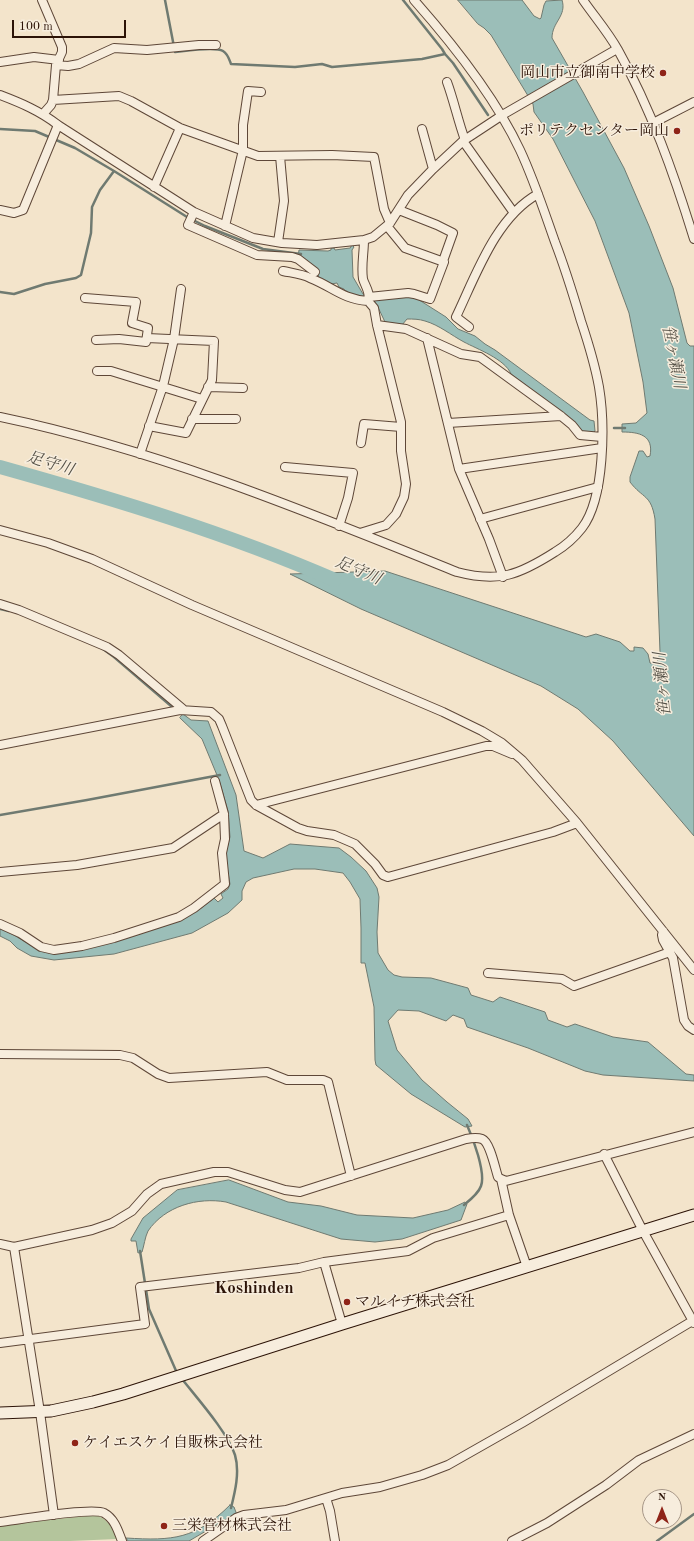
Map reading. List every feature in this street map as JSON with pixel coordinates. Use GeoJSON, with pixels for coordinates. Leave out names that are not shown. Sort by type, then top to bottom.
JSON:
{"type":"FeatureCollection","features":[{"type":"Feature","properties":{"kind":"street"},"geometry":{"type":"LineString","coordinates":[[42,0],[62,47],[62,52],[58,62],[53,100],[51,105],[43,114]]}},
{"type":"Feature","properties":{"kind":"street"},"geometry":{"type":"LineString","coordinates":[[0,417],[62,431],[192,470],[259,493],[457,572],[476,577],[503,577],[517,572],[545,559],[572,539],[582,528],[588,518],[598,487],[602,448],[599,387],[588,344],[565,268],[520,150],[502,115],[475,76],[434,22],[414,0]]}},
{"type":"Feature","properties":{"kind":"street"},"geometry":{"type":"LineString","coordinates":[[583,0],[617,49],[652,123],[663,147],[694,239]]}},
{"type":"Feature","properties":{"kind":"street"},"geometry":{"type":"LineString","coordinates":[[0,62],[34,57],[58,62],[68,66],[79,64],[114,48],[147,50],[199,45],[216,45]]}},
{"type":"Feature","properties":{"kind":"street"},"geometry":{"type":"LineString","coordinates":[[0,95],[26,105],[43,114],[154,187],[191,217],[225,226],[253,238],[278,242],[317,245],[364,240],[373,237],[389,225],[408,195],[464,140],[502,115],[617,49]]}},
{"type":"Feature","properties":{"kind":"street"},"geometry":{"type":"LineString","coordinates":[[446,82],[456,109],[464,140],[514,213]]}},
{"type":"Feature","properties":{"kind":"street"},"geometry":{"type":"LineString","coordinates":[[225,226],[243,150],[243,124],[248,92],[261,92]]}},
{"type":"Feature","properties":{"kind":"street"},"geometry":{"type":"LineString","coordinates":[[53,100],[119,96],[180,128],[258,156],[332,155],[374,157],[384,209],[389,225],[405,248],[443,261]]}},
{"type":"Feature","properties":{"kind":"street"},"geometry":{"type":"LineString","coordinates":[[652,123],[694,102]]}},
{"type":"Feature","properties":{"kind":"street"},"geometry":{"type":"LineString","coordinates":[[0,210],[14,214],[22,210],[58,125]]}},
{"type":"Feature","properties":{"kind":"street"},"geometry":{"type":"LineString","coordinates":[[154,187],[180,128]]}},
{"type":"Feature","properties":{"kind":"street"},"geometry":{"type":"LineString","coordinates":[[422,130],[433,169]]}},
{"type":"Feature","properties":{"kind":"street"},"geometry":{"type":"LineString","coordinates":[[278,242],[284,201],[280,156]]}},
{"type":"Feature","properties":{"kind":"street"},"geometry":{"type":"LineString","coordinates":[[470,327],[456,317],[496,236],[514,213],[526,201],[538,194]]}},
{"type":"Feature","properties":{"kind":"street"},"geometry":{"type":"LineString","coordinates":[[283,271],[310,278],[347,298],[356,300],[408,293],[430,299],[453,233],[399,210]]}},
{"type":"Feature","properties":{"kind":"street"},"geometry":{"type":"LineString","coordinates":[[191,217],[188,225],[246,251],[257,255],[292,257],[298,259],[315,272]]}},
{"type":"Feature","properties":{"kind":"street"},"geometry":{"type":"LineString","coordinates":[[360,533],[386,525],[396,514],[404,497],[406,484],[401,451],[401,422],[374,308],[369,299],[364,279],[364,240]]}},
{"type":"Feature","properties":{"kind":"street"},"geometry":{"type":"LineString","coordinates":[[140,454],[163,386],[174,339],[181,289]]}},
{"type":"Feature","properties":{"kind":"street"},"geometry":{"type":"LineString","coordinates":[[85,298],[136,302],[132,323],[148,328],[146,342],[119,339],[96,340]]}},
{"type":"Feature","properties":{"kind":"street"},"geometry":{"type":"LineString","coordinates":[[377,325],[406,329],[461,354],[480,356],[561,416],[572,425],[580,435],[602,437]]}},
{"type":"Feature","properties":{"kind":"street"},"geometry":{"type":"LineString","coordinates":[[147,338],[214,341],[212,380],[186,432],[149,426]]}},
{"type":"Feature","properties":{"kind":"street"},"geometry":{"type":"LineString","coordinates":[[427,338],[459,469],[503,577]]}},
{"type":"Feature","properties":{"kind":"street"},"geometry":{"type":"LineString","coordinates":[[97,371],[111,371],[202,399]]}},
{"type":"Feature","properties":{"kind":"street"},"geometry":{"type":"LineString","coordinates":[[208,387],[244,388]]}},
{"type":"Feature","properties":{"kind":"street"},"geometry":{"type":"LineString","coordinates":[[448,423],[561,416]]}},
{"type":"Feature","properties":{"kind":"street"},"geometry":{"type":"LineString","coordinates":[[192,419],[236,419]]}},
{"type":"Feature","properties":{"kind":"street"},"geometry":{"type":"LineString","coordinates":[[361,443],[364,424],[401,428]]}},
{"type":"Feature","properties":{"kind":"street"},"geometry":{"type":"LineString","coordinates":[[459,469],[602,448]]}},
{"type":"Feature","properties":{"kind":"street"},"geometry":{"type":"LineString","coordinates":[[285,467],[353,473],[348,498],[339,526]]}},
{"type":"Feature","properties":{"kind":"street"},"geometry":{"type":"LineString","coordinates":[[480,519],[598,487]]}},
{"type":"Feature","properties":{"kind":"street"},"geometry":{"type":"LineString","coordinates":[[0,530],[48,543],[92,559],[192,605],[443,712],[482,731],[502,743],[516,755],[577,823],[694,970]]}},
{"type":"Feature","properties":{"kind":"street"},"geometry":{"type":"LineString","coordinates":[[0,604],[19,610],[107,647],[119,655],[184,710]]}},
{"type":"Feature","properties":{"kind":"street"},"geometry":{"type":"LineString","coordinates":[[0,745],[184,710],[211,712],[219,719],[251,800],[256,805],[298,828],[307,831],[334,835],[355,844],[375,864],[383,875],[388,878],[554,832],[577,823]]}},
{"type":"Feature","properties":{"kind":"street"},"geometry":{"type":"LineString","coordinates":[[256,805],[486,746],[493,746],[516,755]]}},
{"type":"Feature","properties":{"kind":"street"},"geometry":{"type":"LineString","coordinates":[[0,924],[20,933],[41,946],[54,950],[103,942],[179,917],[194,908],[225,884],[222,853],[225,839],[224,814],[215,781]]}},
{"type":"Feature","properties":{"kind":"street"},"geometry":{"type":"LineString","coordinates":[[0,872],[77,865],[173,848],[224,814]]}},
{"type":"Feature","properties":{"kind":"street"},"geometry":{"type":"LineString","coordinates":[[663,932],[663,940],[673,958],[684,1020],[688,1026],[694,1030]]}},
{"type":"Feature","properties":{"kind":"street"},"geometry":{"type":"LineString","coordinates":[[488,973],[557,979],[574,986],[670,952]]}},
{"type":"Feature","properties":{"kind":"street"},"geometry":{"type":"LineString","coordinates":[[0,1054],[120,1055],[133,1058],[158,1074],[169,1078],[267,1072],[287,1080],[323,1080],[328,1082],[351,1176]]}},
{"type":"Feature","properties":{"kind":"street"},"geometry":{"type":"LineString","coordinates":[[501,1179],[506,1181],[604,1154],[694,1132]]}},
{"type":"Feature","properties":{"kind":"street"},"geometry":{"type":"LineString","coordinates":[[0,1244],[14,1247],[92,1230],[112,1223],[132,1211],[147,1194],[161,1184],[207,1174],[228,1172],[285,1190],[300,1192],[466,1139],[477,1138],[483,1139],[488,1143],[498,1177],[501,1179],[509,1215],[527,1267]]}},
{"type":"Feature","properties":{"kind":"street"},"geometry":{"type":"LineString","coordinates":[[203,1541],[236,1518],[244,1515],[286,1510],[342,1493],[380,1487],[422,1475],[448,1465],[694,1321],[643,1231],[604,1154]]}},
{"type":"Feature","properties":{"kind":"street"},"geometry":{"type":"LineString","coordinates":[[0,1343],[146,1324],[140,1287],[299,1268],[324,1262],[408,1251],[432,1238],[509,1215]]}},
{"type":"Feature","properties":{"kind":"street"},"geometry":{"type":"LineString","coordinates":[[0,1413],[40,1412],[93,1402],[694,1215]]}},
{"type":"Feature","properties":{"kind":"street"},"geometry":{"type":"LineString","coordinates":[[14,1247],[40,1412],[54,1515]]}},
{"type":"Feature","properties":{"kind":"street"},"geometry":{"type":"LineString","coordinates":[[324,1262],[342,1324]]}},
{"type":"Feature","properties":{"kind":"street"},"geometry":{"type":"LineString","coordinates":[[512,1541],[547,1523],[606,1485],[639,1460],[694,1434]]}},
{"type":"Feature","properties":{"kind":"street"},"geometry":{"type":"LineString","coordinates":[[326,1498],[330,1511],[335,1541]]}},
{"type":"Feature","properties":{"kind":"street"},"geometry":{"type":"LineString","coordinates":[[0,1522],[93,1511],[103,1512],[114,1522],[121,1537]]}},
{"type":"Feature","properties":{"kind":"green space"},"geometry":{"type":"Polygon","coordinates":[[[96,1515],[110,1524],[117,1539],[0,1541],[0,1525],[96,1515]]]}},
{"type":"Feature","properties":{"kind":"water","name":"笹ヶ瀬川"},"geometry":{"type":"Polygon","coordinates":[[[458,0],[522,0],[534,16],[540,19],[546,1],[562,0],[563,10],[554,28],[552,38],[624,168],[649,226],[673,288],[687,343],[690,346],[694,346],[694,836],[613,741],[578,709],[541,686],[361,609],[290,574],[385,571],[586,637],[596,634],[620,642],[630,651],[634,651],[634,647],[643,648],[648,654],[650,663],[654,664],[658,660],[660,652],[655,519],[649,501],[630,482],[630,477],[639,451],[643,451],[647,457],[650,456],[651,449],[650,443],[644,436],[622,432],[622,424],[636,423],[647,413],[643,382],[629,313],[595,221],[553,139],[534,112],[533,104],[491,35],[478,24],[458,0]]]}},
{"type":"Feature","properties":{"kind":"water"},"geometry":{"type":"Polygon","coordinates":[[[352,245],[354,247],[352,250],[353,277],[363,294],[376,300],[408,296],[416,298],[446,317],[458,329],[475,336],[590,420],[594,421],[595,431],[592,434],[582,434],[582,431],[576,423],[511,374],[508,369],[497,359],[425,321],[418,319],[407,319],[402,325],[385,322],[377,305],[373,301],[346,294],[344,289],[339,287],[337,283],[331,284],[319,278],[317,270],[298,257],[299,250],[328,251],[331,250],[331,248],[334,248],[335,250],[350,248],[352,245]]]}},
{"type":"Feature","properties":{"kind":"water"},"geometry":{"type":"Polygon","coordinates":[[[183,714],[191,720],[208,721],[236,795],[244,851],[263,858],[290,844],[339,848],[366,871],[377,888],[379,897],[377,932],[378,953],[388,970],[394,975],[402,977],[431,978],[468,988],[471,995],[493,1002],[500,997],[545,1012],[548,1020],[567,1027],[575,1024],[613,1037],[648,1042],[686,1074],[694,1075],[694,1081],[603,1075],[585,1071],[528,1048],[467,1027],[464,1019],[453,1015],[446,1021],[419,1011],[398,1010],[388,1021],[397,1050],[422,1080],[468,1119],[472,1126],[465,1127],[411,1094],[376,1065],[374,1007],[365,963],[361,963],[360,899],[343,873],[315,869],[294,869],[253,878],[246,882],[242,891],[242,900],[228,913],[192,933],[114,954],[54,960],[31,956],[17,948],[10,941],[0,936],[0,927],[36,948],[57,953],[201,908],[214,898],[218,902],[223,898],[221,894],[228,889],[230,884],[225,855],[230,837],[228,811],[219,780],[202,739],[180,718],[183,714]]]}},
{"type":"Feature","properties":{"kind":"water"},"geometry":{"type":"Polygon","coordinates":[[[229,1180],[288,1202],[321,1206],[357,1215],[413,1218],[448,1210],[465,1202],[467,1204],[461,1220],[402,1239],[375,1242],[341,1239],[226,1202],[193,1202],[183,1205],[163,1215],[155,1222],[148,1231],[142,1252],[138,1253],[136,1241],[131,1241],[131,1239],[143,1218],[177,1190],[229,1180]]]}},
{"type":"Feature","properties":{"kind":"water"},"geometry":{"type":"Polygon","coordinates":[[[230,1505],[234,1507],[237,1515],[223,1521],[189,1541],[128,1541],[126,1538],[157,1539],[183,1535],[206,1525],[230,1505]]]}},
{"type":"Feature","properties":{"kind":"waterway"},"geometry":{"type":"LineString","coordinates":[[165,0],[175,52],[200,49],[219,50],[226,54],[231,64],[295,67],[322,64],[332,67],[422,59],[445,54]]}},
{"type":"Feature","properties":{"kind":"waterway"},"geometry":{"type":"LineString","coordinates":[[403,0],[453,63],[488,115]]}},
{"type":"Feature","properties":{"kind":"waterway"},"geometry":{"type":"LineString","coordinates":[[0,129],[35,131],[75,148],[187,217],[205,226],[263,249],[301,254]]}},
{"type":"Feature","properties":{"kind":"waterway"},"geometry":{"type":"LineString","coordinates":[[0,292],[14,294],[45,284],[76,278],[81,275],[91,233],[92,207],[100,190],[114,171]]}},
{"type":"Feature","properties":{"kind":"waterway"},"geometry":{"type":"LineString","coordinates":[[614,428],[625,428]]}},
{"type":"Feature","properties":{"kind":"waterway","name":"足守川"},"geometry":{"type":"LineString","coordinates":[[0,467],[128,504],[212,532],[335,580]]}},
{"type":"Feature","properties":{"kind":"waterway"},"geometry":{"type":"LineString","coordinates":[[0,609],[9,611]]}},
{"type":"Feature","properties":{"kind":"waterway"},"geometry":{"type":"LineString","coordinates":[[103,649],[171,706]]}},
{"type":"Feature","properties":{"kind":"waterway"},"geometry":{"type":"LineString","coordinates":[[0,815],[220,775]]}},
{"type":"Feature","properties":{"kind":"waterway"},"geometry":{"type":"LineString","coordinates":[[464,1205],[478,1191],[482,1180],[478,1156],[467,1125]]}},
{"type":"Feature","properties":{"kind":"waterway"},"geometry":{"type":"LineString","coordinates":[[140,1251],[149,1309],[177,1373]]}},
{"type":"Feature","properties":{"kind":"waterway"},"geometry":{"type":"LineString","coordinates":[[182,1379],[219,1426],[235,1455],[237,1475],[231,1508]]}},
{"type":"Feature","properties":{"kind":"waterway"},"geometry":{"type":"LineString","coordinates":[[657,1541],[694,1514]]}},
{"type":"Feature","properties":{"kind":"place","name":"岡山市立御南中学校"},"geometry":{"type":"Point","coordinates":[663,73]}},
{"type":"Feature","properties":{"kind":"place","name":"ポリテクセンター岡山"},"geometry":{"type":"Point","coordinates":[677,131]}},
{"type":"Feature","properties":{"kind":"place","name":"マルイチ株式会社"},"geometry":{"type":"Point","coordinates":[347,1302]}},
{"type":"Feature","properties":{"kind":"place","name":"ケイエスケイ自販株式会社"},"geometry":{"type":"Point","coordinates":[75,1443]}},
{"type":"Feature","properties":{"kind":"place","name":"三栄管材株式会社"},"geometry":{"type":"Point","coordinates":[164,1526]}},
{"type":"Feature","properties":{"kind":"district","name":"Koshinden"},"geometry":{"type":"Point","coordinates":[254,1289]}}]}
